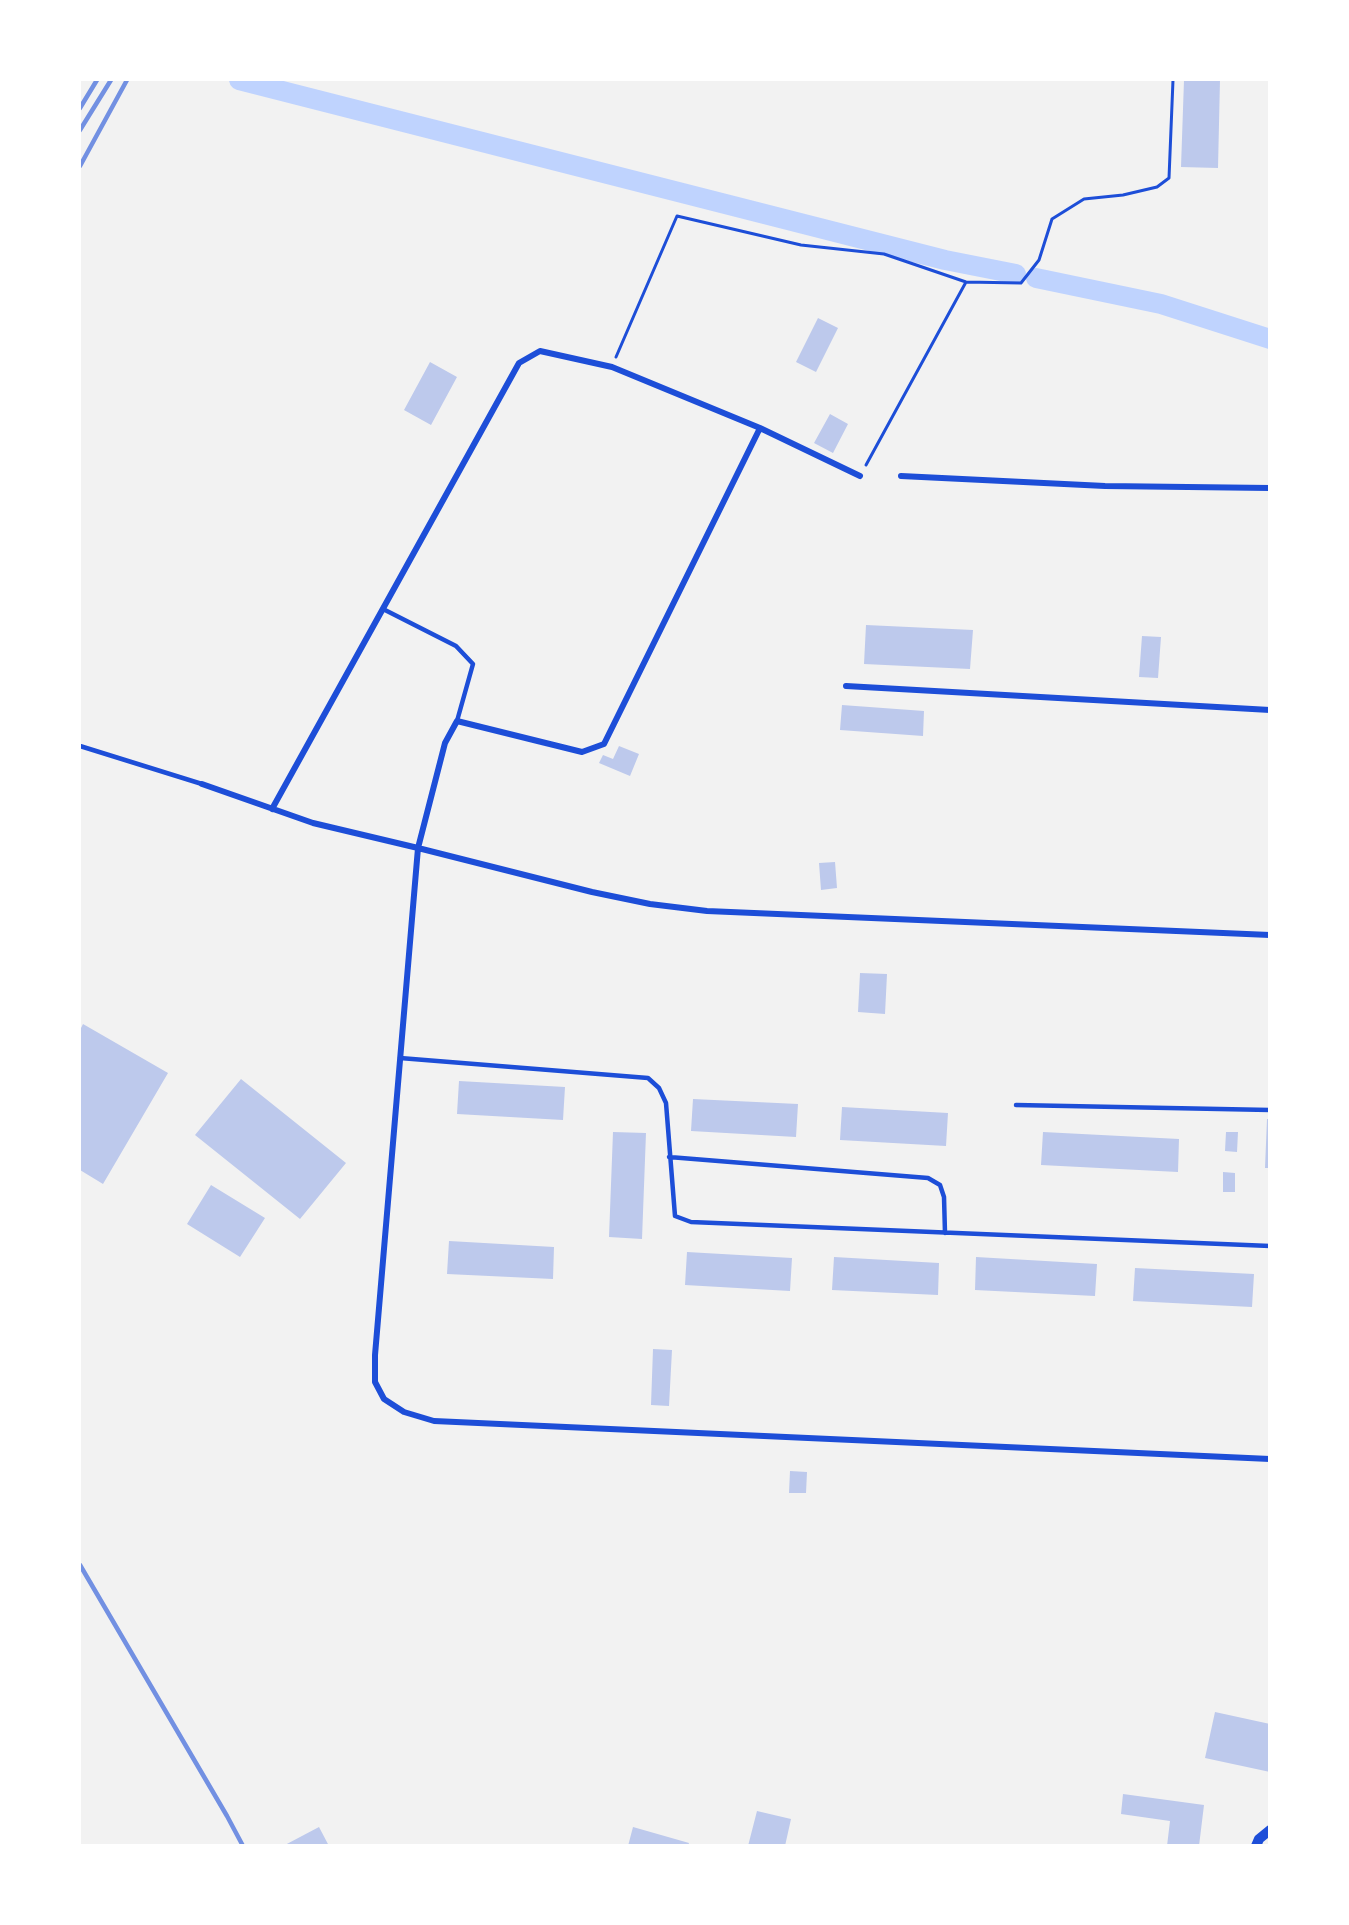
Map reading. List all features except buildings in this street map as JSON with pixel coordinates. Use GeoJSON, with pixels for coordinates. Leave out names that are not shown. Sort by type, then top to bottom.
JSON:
{"type":"FeatureCollection","features":[{"type":"Feature","properties":{"kind":"street"},"geometry":{"type":"LineString","coordinates":[[272,809],[519,363],[540,351],[612,367],[760,428],[860,476]]}},
{"type":"Feature","properties":{"kind":"street"},"geometry":{"type":"LineString","coordinates":[[760,428],[604,744],[582,752],[456,721],[445,743],[418,848],[375,1355],[375,1382],[384,1399],[404,1412],[434,1421],[1269,1459]]}},
{"type":"Feature","properties":{"kind":"street"},"geometry":{"type":"LineString","coordinates":[[901,476],[1105,486],[1269,488]]}},
{"type":"Feature","properties":{"kind":"street"},"geometry":{"type":"LineString","coordinates":[[846,686],[1269,710]]}},
{"type":"Feature","properties":{"kind":"street"},"geometry":{"type":"LineString","coordinates":[[202,784],[313,824],[650,904],[707,911],[1269,935]]}},
{"type":"Feature","properties":{"kind":"street"},"geometry":{"type":"LineString","coordinates":[[1256,1845],[1269,1830]]}},
{"type":"Feature","properties":{"kind":"lane"},"geometry":{"type":"LineString","coordinates":[[383,609],[456,646],[473,664],[456,721]]}},
{"type":"Feature","properties":{"kind":"lane"},"geometry":{"type":"LineString","coordinates":[[80,746],[202,784]]}},
{"type":"Feature","properties":{"kind":"lane"},"geometry":{"type":"LineString","coordinates":[[400,1058],[648,1078],[659,1088],[666,1103],[675,1216],[691,1222],[1269,1246]]}},
{"type":"Feature","properties":{"kind":"lane"},"geometry":{"type":"LineString","coordinates":[[1016,1106],[1269,1110]]}},
{"type":"Feature","properties":{"kind":"lane"},"geometry":{"type":"LineString","coordinates":[[669,1157],[928,1178],[940,1185],[944,1197],[945,1233]]}},
{"type":"Feature","properties":{"kind":"path"},"geometry":{"type":"LineString","coordinates":[[612,367],[677,216],[801,245],[884,254],[966,282],[1021,283],[1039,260],[1052,219],[1084,199],[1123,195],[1157,187],[1169,178],[1173,80]]}},
{"type":"Feature","properties":{"kind":"path"},"geometry":{"type":"LineString","coordinates":[[860,476],[966,282]]}},
{"type":"Feature","properties":{"kind":"waterway"},"geometry":{"type":"LineString","coordinates":[[239,80],[945,260],[1016,274]]}},
{"type":"Feature","properties":{"kind":"waterway"},"geometry":{"type":"LineString","coordinates":[[1036,278],[1161,304],[1270,339]]}},
{"type":"Feature","properties":{"kind":"railway"},"geometry":{"type":"LineString","coordinates":[[80,108],[97,80]]}},
{"type":"Feature","properties":{"kind":"railway"},"geometry":{"type":"LineString","coordinates":[[80,130],[111,80]]}},
{"type":"Feature","properties":{"kind":"railway"},"geometry":{"type":"LineString","coordinates":[[80,166],[127,80]]}},
{"type":"Feature","properties":{"kind":"railway"},"geometry":{"type":"LineString","coordinates":[[80,1565],[243,1846]]}}]}
